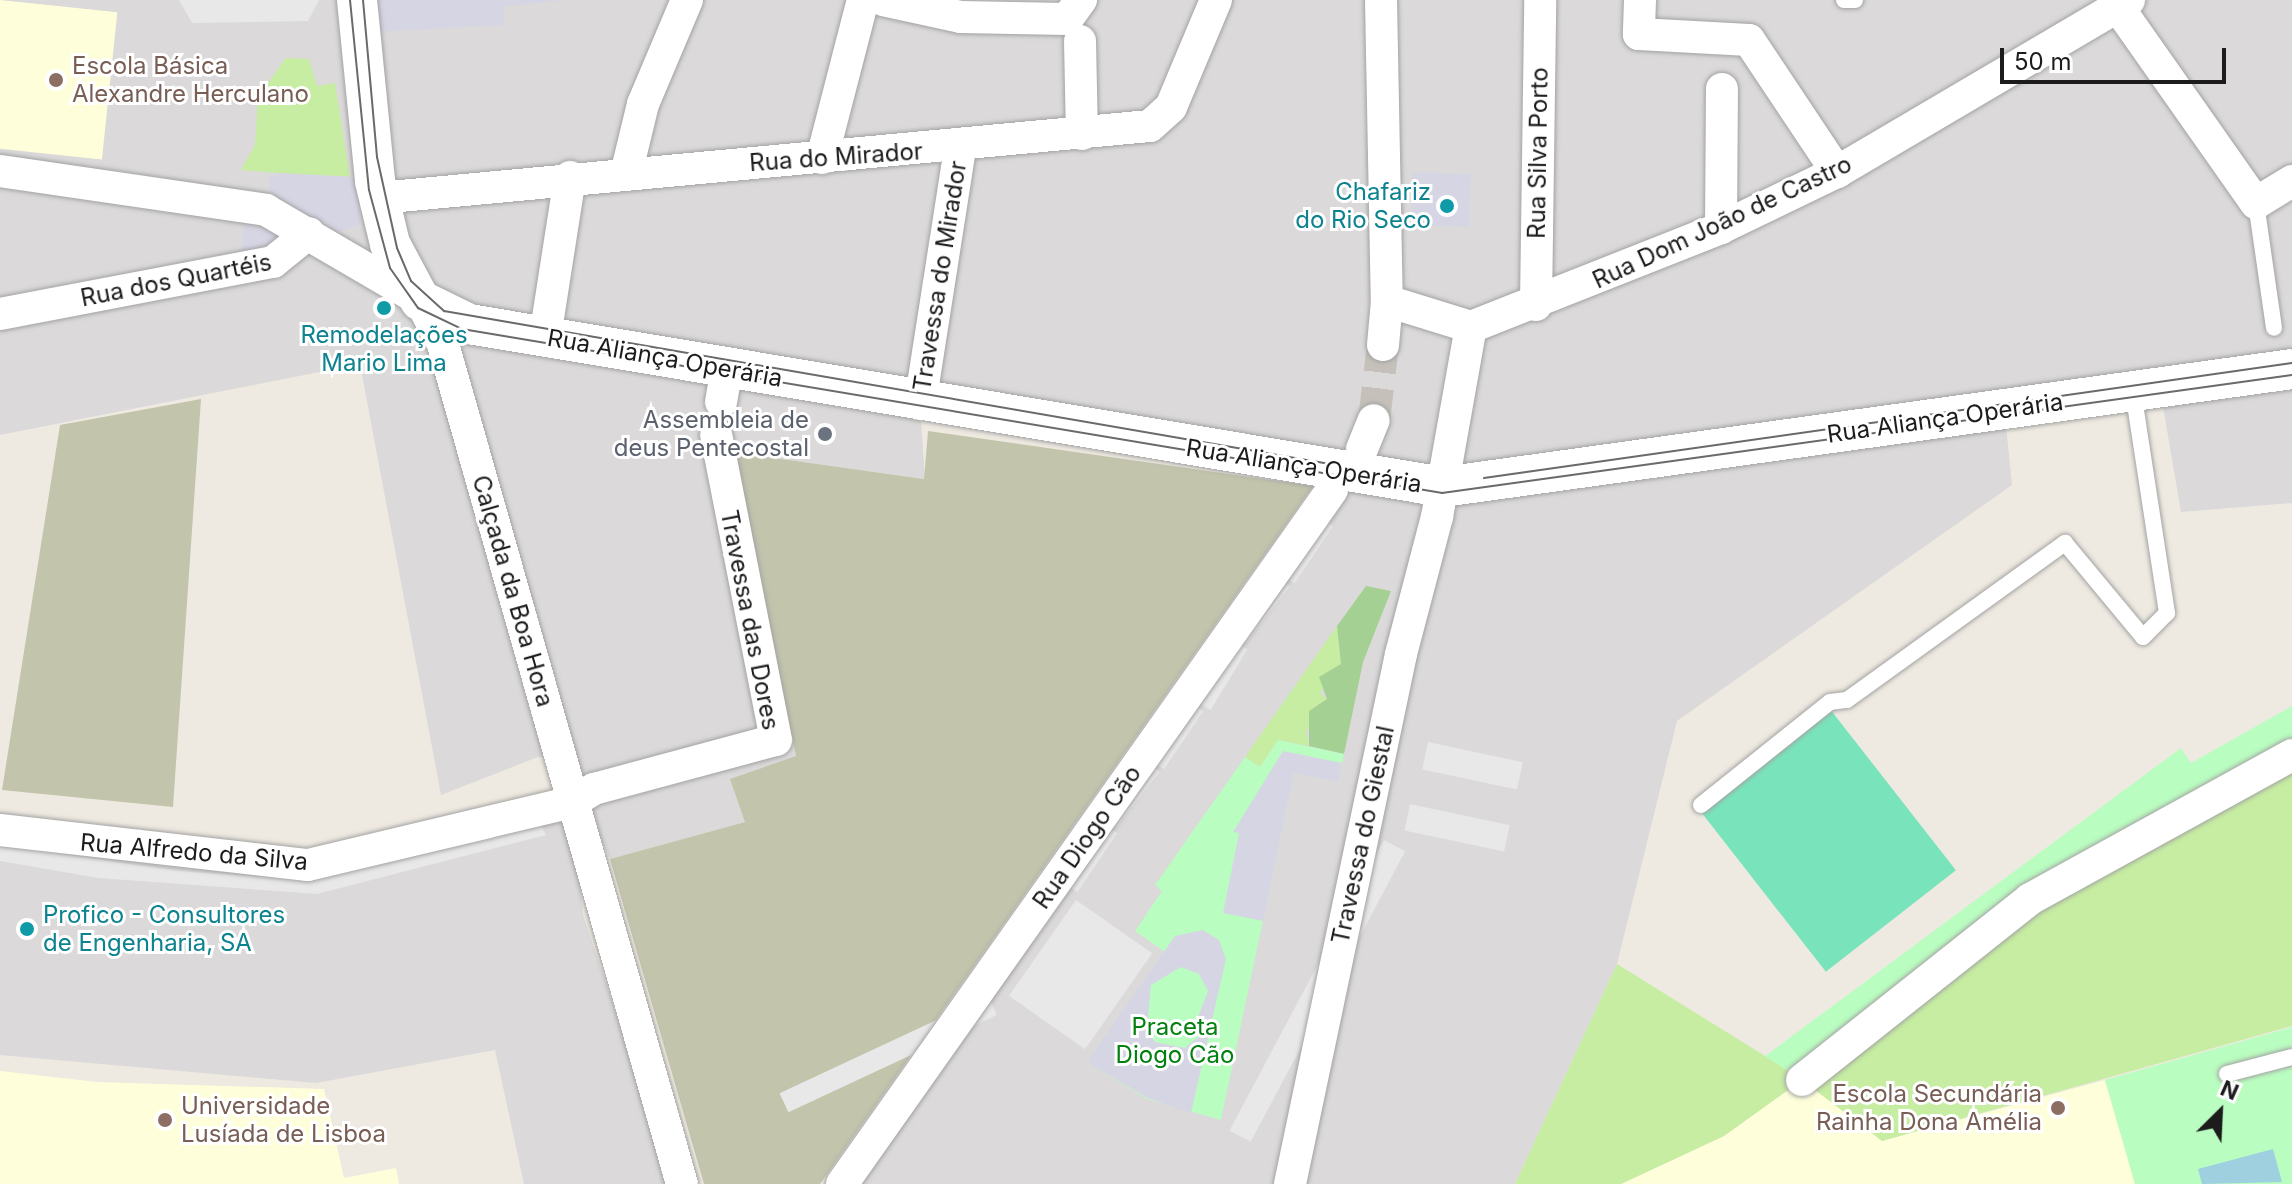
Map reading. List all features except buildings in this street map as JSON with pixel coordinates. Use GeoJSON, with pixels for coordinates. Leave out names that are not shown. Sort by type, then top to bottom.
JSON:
{"type":"FeatureCollection","features":[{"type":"Feature","properties":{"kind":"street","name":"Calçada da Boa Hora"},"geometry":{"type":"LineString","coordinates":[[357,0],[379,198],[396,263],[443,344],[682,1184]]}},
{"type":"Feature","properties":{"kind":"street"},"geometry":{"type":"LineString","coordinates":[[627,170],[643,104],[687,0]]}},
{"type":"Feature","properties":{"kind":"street"},"geometry":{"type":"LineString","coordinates":[[822,158],[863,0]]}},
{"type":"Feature","properties":{"kind":"street","name":"Rua do Mirador"},"geometry":{"type":"LineString","coordinates":[[379,198],[627,170],[960,148],[1150,126],[1171,107],[1216,0]]}},
{"type":"Feature","properties":{"kind":"street"},"geometry":{"type":"LineString","coordinates":[[1381,0],[1379,90],[1387,301],[1383,345]]}},
{"type":"Feature","properties":{"kind":"street","name":"Rua Silva Porto"},"geometry":{"type":"LineString","coordinates":[[1536,305],[1540,0]]}},
{"type":"Feature","properties":{"kind":"street"},"geometry":{"type":"LineString","coordinates":[[1640,0],[1639,34],[1749,40],[1837,172]]}},
{"type":"Feature","properties":{"kind":"street"},"geometry":{"type":"LineString","coordinates":[[897,2],[960,17],[1080,17],[1082,134]]}},
{"type":"Feature","properties":{"kind":"street"},"geometry":{"type":"LineString","coordinates":[[2124,4],[2256,203],[2292,181]]}},
{"type":"Feature","properties":{"kind":"street","name":"Rua Dom João de Castro"},"geometry":{"type":"LineString","coordinates":[[1471,327],[1536,305],[1721,228],[1837,172],[2124,4]]}},
{"type":"Feature","properties":{"kind":"street"},"geometry":{"type":"LineString","coordinates":[[1721,228],[1722,89]]}},
{"type":"Feature","properties":{"kind":"street","name":"Travessa do Mirador"},"geometry":{"type":"LineString","coordinates":[[920,404],[960,148]]}},
{"type":"Feature","properties":{"kind":"street"},"geometry":{"type":"LineString","coordinates":[[0,171],[230,201],[309,233],[420,300]]}},
{"type":"Feature","properties":{"kind":"street"},"geometry":{"type":"LineString","coordinates":[[545,337],[570,177]]}},
{"type":"Feature","properties":{"kind":"street","name":"Rua dos Quartéis"},"geometry":{"type":"LineString","coordinates":[[0,314],[273,262],[309,233]]}},
{"type":"Feature","properties":{"kind":"street","name":"Rua Aliança Operária"},"geometry":{"type":"LineString","coordinates":[[420,300],[455,320],[545,337],[724,385],[920,404],[1443,487],[2292,369]]}},
{"type":"Feature","properties":{"kind":"street"},"geometry":{"type":"LineString","coordinates":[[1387,301],[1471,327]]}},
{"type":"Feature","properties":{"kind":"street","name":"Travessa do Giestal"},"geometry":{"type":"LineString","coordinates":[[1290,1184],[1443,487],[1471,327]]}},
{"type":"Feature","properties":{"kind":"street","name":"Travessa das Dores"},"geometry":{"type":"LineString","coordinates":[[573,802],[594,789],[776,740],[716,435]]}},
{"type":"Feature","properties":{"kind":"street","name":"Rua Diogo Cão"},"geometry":{"type":"LineString","coordinates":[[842,1184],[1332,490]]}},
{"type":"Feature","properties":{"kind":"street"},"geometry":{"type":"LineString","coordinates":[[1802,1080],[2030,899],[2292,755]]}},
{"type":"Feature","properties":{"kind":"street","name":"Rua Alfredo da Silva"},"geometry":{"type":"LineString","coordinates":[[0,830],[308,865],[573,802]]}},
{"type":"Feature","properties":{"kind":"lane"},"geometry":{"type":"LineString","coordinates":[[1844,0],[1855,0]]}},
{"type":"Feature","properties":{"kind":"lane"},"geometry":{"type":"LineString","coordinates":[[2256,203],[2274,328]]}},
{"type":"Feature","properties":{"kind":"lane"},"geometry":{"type":"LineString","coordinates":[[1701,805],[1830,702],[1847,700],[2065,543],[2143,637],[2167,613],[2133,391]]}},
{"type":"Feature","properties":{"kind":"lane"},"geometry":{"type":"LineString","coordinates":[[2227,1074],[2292,1057]]}},
{"type":"Feature","properties":{"kind":"shaded area"},"geometry":{"type":"Polygon","coordinates":[[[0,0],[2292,0],[2292,503],[2181,512],[2160,389],[2004,406],[2012,485],[1677,721],[1617,964],[1515,1184],[842,1184],[1347,477],[920,405],[925,479],[732,452],[796,756],[745,822],[610,859],[564,757],[538,757],[441,795],[360,364],[0,435],[0,0]]]}},
{"type":"Feature","properties":{"kind":"shaded area","name":"Escola Básica Alexandre Herculano"},"geometry":{"type":"Polygon","coordinates":[[[0,0],[117,12],[102,160],[0,149],[0,0]]]}},
{"type":"Feature","properties":{"kind":"shaded area"},"geometry":{"type":"Polygon","coordinates":[[[179,0],[319,0],[308,21],[192,23],[179,0]]]}},
{"type":"Feature","properties":{"kind":"shaded area"},"geometry":{"type":"Polygon","coordinates":[[[370,0],[561,0],[503,7],[504,25],[372,32],[370,0]]]}},
{"type":"Feature","properties":{"kind":"shaded area"},"geometry":{"type":"Polygon","coordinates":[[[1413,172],[1471,174],[1469,227],[1411,225],[1413,172]]]}},
{"type":"Feature","properties":{"kind":"shaded area"},"geometry":{"type":"Polygon","coordinates":[[[280,173],[357,177],[360,224],[339,232],[269,195],[269,177],[280,173]]]}},
{"type":"Feature","properties":{"kind":"shaded area"},"geometry":{"type":"Polygon","coordinates":[[[244,214],[283,230],[279,246],[242,254],[244,214]]]}},
{"type":"Feature","properties":{"kind":"shaded area"},"geometry":{"type":"Polygon","coordinates":[[[201,399],[173,807],[2,790],[60,425],[201,399]]]}},
{"type":"Feature","properties":{"kind":"shaded area"},"geometry":{"type":"Polygon","coordinates":[[[928,431],[1313,486],[820,1184],[704,1184],[610,859],[745,822],[730,779],[796,756],[731,452],[924,479],[928,431]]]}},
{"type":"Feature","properties":{"kind":"shaded area"},"geometry":{"type":"Polygon","coordinates":[[[1324,520],[1333,526],[1295,583],[1285,577],[1324,520]]]}},
{"type":"Feature","properties":{"kind":"shaded area"},"geometry":{"type":"Polygon","coordinates":[[[1281,580],[1290,587],[1245,644],[1237,637],[1281,580]]]}},
{"type":"Feature","properties":{"kind":"shaded area"},"geometry":{"type":"Polygon","coordinates":[[[1237,643],[1247,649],[1211,710],[1200,704],[1237,643]]]}},
{"type":"Feature","properties":{"kind":"shaded area"},"geometry":{"type":"Polygon","coordinates":[[[1194,705],[1203,711],[1164,769],[1155,763],[1194,705]]]}},
{"type":"Feature","properties":{"kind":"shaded area"},"geometry":{"type":"Polygon","coordinates":[[[1428,742],[1523,762],[1517,790],[1422,769],[1428,742]]]}},
{"type":"Feature","properties":{"kind":"shaded area"},"geometry":{"type":"Polygon","coordinates":[[[1283,751],[1342,763],[1338,782],[1294,773],[1263,921],[1223,913],[1239,833],[1233,832],[1283,751]]]}},
{"type":"Feature","properties":{"kind":"shaded area"},"geometry":{"type":"Polygon","coordinates":[[[1151,765],[1160,772],[1116,828],[1107,821],[1151,765]]]}},
{"type":"Feature","properties":{"kind":"shaded area"},"geometry":{"type":"Polygon","coordinates":[[[573,802],[583,915],[673,1184],[524,1184],[495,1050],[316,1083],[0,1055],[0,830],[308,865],[573,802]]]}},
{"type":"Feature","properties":{"kind":"shaded area"},"geometry":{"type":"Polygon","coordinates":[[[1410,804],[1510,825],[1504,852],[1404,830],[1410,804]]]}},
{"type":"Feature","properties":{"kind":"shaded area"},"geometry":{"type":"Polygon","coordinates":[[[539,821],[546,835],[317,894],[98,878],[0,861],[0,845],[177,871],[309,880],[539,821]]]}},
{"type":"Feature","properties":{"kind":"shaded area"},"geometry":{"type":"Polygon","coordinates":[[[1108,827],[1117,833],[1077,892],[1068,886],[1108,827]]]}},
{"type":"Feature","properties":{"kind":"shaded area"},"geometry":{"type":"Polygon","coordinates":[[[1384,840],[1405,851],[1251,1142],[1230,1130],[1384,840]]]}},
{"type":"Feature","properties":{"kind":"shaded area"},"geometry":{"type":"Polygon","coordinates":[[[1076,900],[1152,953],[1085,1049],[1009,996],[1076,900]]]}},
{"type":"Feature","properties":{"kind":"shaded area"},"geometry":{"type":"Polygon","coordinates":[[[1203,930],[1219,940],[1226,959],[1191,1113],[1147,1098],[1087,1062],[1175,936],[1203,930]],[[1181,967],[1151,985],[1147,1030],[1155,1042],[1185,1048],[1203,1033],[1198,1017],[1208,991],[1199,974],[1181,967]]]}},
{"type":"Feature","properties":{"kind":"shaded area"},"geometry":{"type":"Polygon","coordinates":[[[988,996],[997,1015],[788,1112],[780,1093],[988,996]]]}},
{"type":"Feature","properties":{"kind":"shaded area","name":"Universidade Lusíada de Lisboa"},"geometry":{"type":"Polygon","coordinates":[[[0,1071],[97,1082],[324,1089],[344,1178],[396,1168],[399,1184],[0,1184],[0,1071]]]}},
{"type":"Feature","properties":{"kind":"shaded area","name":"Escola Secundária Rainha Dona Amélia"},"geometry":{"type":"Polygon","coordinates":[[[1802,1080],[1882,1141],[2105,1080],[2135,1184],[1621,1184],[1724,1136],[1802,1080]]]}},
{"type":"Feature","properties":{"kind":"green space"},"geometry":{"type":"Polygon","coordinates":[[[286,58],[309,59],[317,86],[335,83],[350,179],[241,170],[255,145],[258,97],[286,58]]]}},
{"type":"Feature","properties":{"kind":"green space"},"geometry":{"type":"Polygon","coordinates":[[[1366,586],[1391,591],[1363,662],[1344,754],[1309,746],[1309,711],[1327,699],[1319,677],[1341,664],[1337,626],[1366,586]]]}},
{"type":"Feature","properties":{"kind":"green space"},"geometry":{"type":"Polygon","coordinates":[[[1337,626],[1341,664],[1320,693],[1327,699],[1306,732],[1309,746],[1278,740],[1260,767],[1245,757],[1337,626]]]}},
{"type":"Feature","properties":{"kind":"green space"},"geometry":{"type":"Polygon","coordinates":[[[1826,704],[1956,870],[1826,972],[1696,806],[1826,704]]]}},
{"type":"Feature","properties":{"kind":"green space"},"geometry":{"type":"Polygon","coordinates":[[[2292,706],[2292,755],[2030,899],[1802,1080],[1765,1056],[2181,748],[2191,763],[2292,706]]]}},
{"type":"Feature","properties":{"kind":"green space","name":"Praceta Diogo Cão"},"geometry":{"type":"Polygon","coordinates":[[[1278,740],[1344,754],[1338,782],[1294,773],[1221,1120],[1147,1099],[1087,1062],[1165,952],[1135,931],[1162,891],[1155,885],[1245,757],[1260,767],[1278,740]]]}},
{"type":"Feature","properties":{"kind":"green space"},"geometry":{"type":"Polygon","coordinates":[[[2292,755],[2292,1026],[1882,1141],[1802,1080],[1724,1136],[1621,1184],[1515,1184],[1617,964],[1802,1079],[2030,899],[2292,755]]]}},
{"type":"Feature","properties":{"kind":"green space"},"geometry":{"type":"Polygon","coordinates":[[[2292,1027],[2292,1184],[2135,1184],[2105,1080],[2292,1027]]]}},
{"type":"Feature","properties":{"kind":"water"},"geometry":{"type":"Polygon","coordinates":[[[2273,1149],[2282,1182],[2202,1184],[2198,1169],[2273,1149]]]}},
{"type":"Feature","properties":{"kind":"tunnel"},"geometry":{"type":"LineString","coordinates":[[1374,420],[1383,345]]}},
{"type":"Feature","properties":{"kind":"tram line"},"geometry":{"type":"LineString","coordinates":[[350,0],[369,190],[390,268],[418,308],[462,329],[1442,493],[2292,375]]}},
{"type":"Feature","properties":{"kind":"tram line"},"geometry":{"type":"LineString","coordinates":[[363,0],[377,157],[397,248],[411,281],[444,311],[1330,464]]}},
{"type":"Feature","properties":{"kind":"tram line"},"geometry":{"type":"LineString","coordinates":[[1484,478],[2292,363]]}},
{"type":"Feature","properties":{"kind":"place","name":"Escola Básica Alexandre Herculano"},"geometry":{"type":"Point","coordinates":[56,80]}},
{"type":"Feature","properties":{"kind":"place","name":"Chafariz do Rio Seco"},"geometry":{"type":"Point","coordinates":[1447,206]}},
{"type":"Feature","properties":{"kind":"place","name":"Remodelações Mario Lima"},"geometry":{"type":"Point","coordinates":[384,308]}},
{"type":"Feature","properties":{"kind":"place","name":"Assembleia de deus Pentecostal"},"geometry":{"type":"Point","coordinates":[825,434]}},
{"type":"Feature","properties":{"kind":"place","name":"Profico - Consultores de Engenharia, SA"},"geometry":{"type":"Point","coordinates":[27,929]}},
{"type":"Feature","properties":{"kind":"place","name":"Escola Secundária Rainha Dona Amélia"},"geometry":{"type":"Point","coordinates":[2058,1108]}},
{"type":"Feature","properties":{"kind":"place","name":"Universidade Lusíada de Lisboa"},"geometry":{"type":"Point","coordinates":[165,1120]}}]}
